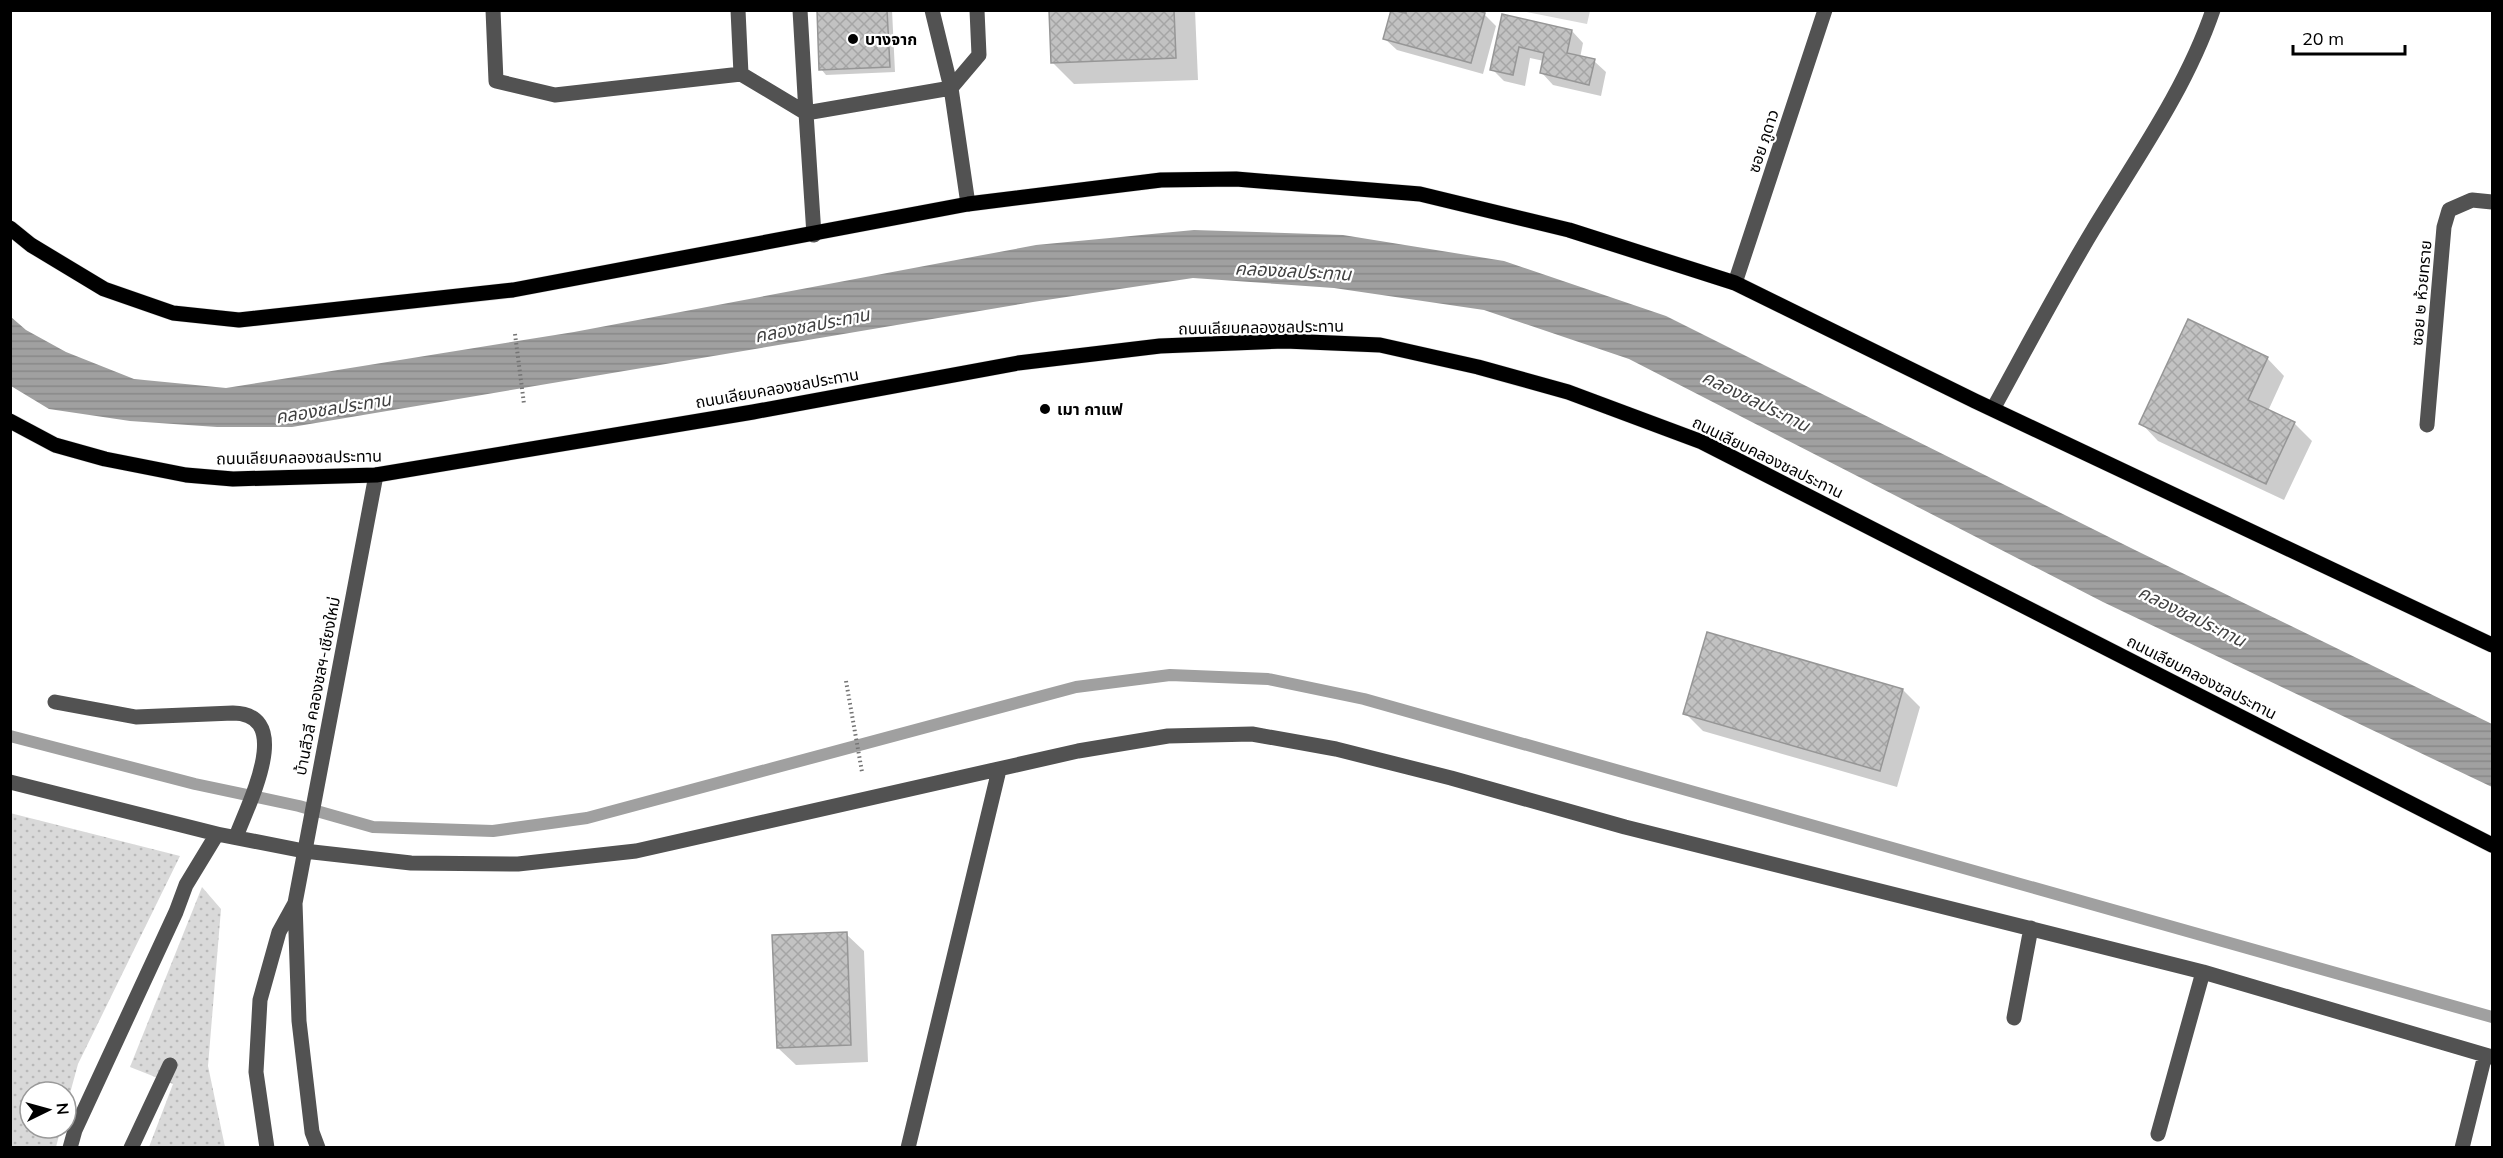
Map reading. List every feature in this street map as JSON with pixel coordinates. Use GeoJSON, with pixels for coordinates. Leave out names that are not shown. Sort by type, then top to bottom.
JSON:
{"type":"FeatureCollection","features":[{"type":"Feature","properties":{"kind":"main road"},"geometry":{"type":"LineString","coordinates":[[10,228],[32,245],[104,289],[173,313],[239,320],[513,290],[814,235],[968,204],[1161,180],[1236,179],[1420,194],[1569,230],[1735,283],[1993,409],[2493,645]]}},
{"type":"Feature","properties":{"kind":"main road","name":"ถนนเลียบคลองชลประทาน"},"geometry":{"type":"LineString","coordinates":[[10,421],[55,445],[105,459],[186,475],[233,478],[376,475],[753,412],[1018,363],[1160,346],[1285,341],[1380,345],[1478,367],[1568,392],[1702,442],[2493,845]]}},
{"type":"Feature","properties":{"kind":"street"},"geometry":{"type":"LineString","coordinates":[[494,10],[496,81],[555,95],[741,74],[806,113],[951,88],[979,55],[977,10]]}},
{"type":"Feature","properties":{"kind":"street"},"geometry":{"type":"LineString","coordinates":[[738,10],[741,74]]}},
{"type":"Feature","properties":{"kind":"street"},"geometry":{"type":"LineString","coordinates":[[800,10],[814,235]]}},
{"type":"Feature","properties":{"kind":"street"},"geometry":{"type":"LineString","coordinates":[[932,10],[951,88],[968,204]]}},
{"type":"Feature","properties":{"kind":"street","name":"ซอย ภูดาว"},"geometry":{"type":"LineString","coordinates":[[1735,283],[1825,10]]}},
{"type":"Feature","properties":{"kind":"street"},"geometry":{"type":"LineString","coordinates":[[1993,409],[2092,232],[2161,120],[2202,42],[2212,10]]}},
{"type":"Feature","properties":{"kind":"street","name":"ซอย ๒ ห้วยทราย"},"geometry":{"type":"LineString","coordinates":[[2427,425],[2444,227],[2449,210],[2472,200],[2493,202]]}},
{"type":"Feature","properties":{"kind":"street","name":"บ้านสีวลี คลองชลฯ-เชียงใหม่"},"geometry":{"type":"LineString","coordinates":[[318,1148],[312,1132],[299,1021],[295,903],[376,475]]}},
{"type":"Feature","properties":{"kind":"street"},"geometry":{"type":"LineString","coordinates":[[55,702],[136,717],[244,713],[258,722],[264,733],[266,747],[256,784],[236,837]]}},
{"type":"Feature","properties":{"kind":"street"},"geometry":{"type":"LineString","coordinates":[[10,782],[218,834],[304,851],[411,863],[518,864],[636,851],[1078,751],[1168,736],[1252,734],[1336,749],[1451,778],[1625,827],[2203,972],[2489,1056],[2462,1148]]}},
{"type":"Feature","properties":{"kind":"street"},"geometry":{"type":"LineString","coordinates":[[908,1148],[999,770]]}},
{"type":"Feature","properties":{"kind":"street"},"geometry":{"type":"LineString","coordinates":[[70,1148],[75,1130],[176,912],[186,885],[218,834]]}},
{"type":"Feature","properties":{"kind":"street","name":"บ้านสีวลี คลองชลฯ-เชียงใหม่"},"geometry":{"type":"LineString","coordinates":[[267,1148],[256,1072],[260,1000],[279,932],[295,903]]}},
{"type":"Feature","properties":{"kind":"street"},"geometry":{"type":"LineString","coordinates":[[2014,1018],[2031,928]]}},
{"type":"Feature","properties":{"kind":"street"},"geometry":{"type":"LineString","coordinates":[[2158,1134],[2203,972]]}},
{"type":"Feature","properties":{"kind":"street"},"geometry":{"type":"LineString","coordinates":[[131,1148],[170,1065]]}},
{"type":"Feature","properties":{"kind":"path"},"geometry":{"type":"LineString","coordinates":[[515,333],[524,404]]}},
{"type":"Feature","properties":{"kind":"path"},"geometry":{"type":"LineString","coordinates":[[846,681],[856,729],[866,800]]}},
{"type":"Feature","properties":{"kind":"shaded area"},"geometry":{"type":"Polygon","coordinates":[[[1521,11],[1590,11],[1587,24],[1521,11]]]}},
{"type":"Feature","properties":{"kind":"shaded area"},"geometry":{"type":"Polygon","coordinates":[[[10,813],[180,856],[78,1064],[74,1080],[18,1080],[18,1140],[58,1140],[56,1147],[11,1147],[10,813]]]}},
{"type":"Feature","properties":{"kind":"shaded area"},"geometry":{"type":"Polygon","coordinates":[[[202,887],[221,909],[208,1066],[225,1147],[149,1147],[173,1084],[130,1067],[202,887]]]}},
{"type":"Feature","properties":{"kind":"water","name":"คลองชลประทาน"},"geometry":{"type":"Polygon","coordinates":[[[1194,230],[1343,235],[1504,261],[1666,316],[2137,551],[2492,724],[2492,787],[2103,602],[1629,359],[1484,310],[1334,288],[1193,278],[1033,302],[292,427],[217,427],[130,421],[49,409],[11,386],[11,317],[26,330],[66,352],[134,379],[226,388],[574,332],[1036,245],[1194,230]]]}},
{"type":"Feature","properties":{"kind":"building","name":"บางจาก"},"geometry":{"type":"Polygon","coordinates":[[[817,10],[887,10],[890,67],[819,70],[817,10]]]}},
{"type":"Feature","properties":{"kind":"building"},"geometry":{"type":"Polygon","coordinates":[[[1049,10],[1174,10],[1176,58],[1051,63],[1049,10]]]}},
{"type":"Feature","properties":{"kind":"building"},"geometry":{"type":"Polygon","coordinates":[[[1391,10],[1406,13],[1406,10],[1476,10],[1485,13],[1471,63],[1383,39],[1391,10]]]}},
{"type":"Feature","properties":{"kind":"building"},"geometry":{"type":"Polygon","coordinates":[[[1502,14],[1572,30],[1567,53],[1595,59],[1589,85],[1540,73],[1544,53],[1519,47],[1513,75],[1490,70],[1502,14]]]}},
{"type":"Feature","properties":{"kind":"building"},"geometry":{"type":"Polygon","coordinates":[[[2188,319],[2268,357],[2248,400],[2295,422],[2266,484],[2139,424],[2188,319]]]}},
{"type":"Feature","properties":{"kind":"building"},"geometry":{"type":"Polygon","coordinates":[[[1707,632],[1903,689],[1880,771],[1683,714],[1707,632]]]}},
{"type":"Feature","properties":{"kind":"building"},"geometry":{"type":"Polygon","coordinates":[[[847,932],[851,1045],[777,1048],[772,935],[847,932]]]}},
{"type":"Feature","properties":{"kind":"waterway"},"geometry":{"type":"LineString","coordinates":[[10,736],[195,784],[299,806],[373,827],[493,831],[587,818],[1076,687],[1170,675],[1268,679],[1364,699],[2492,1017]]}},
{"type":"Feature","properties":{"kind":"place","name":"บางจาก"},"geometry":{"type":"Point","coordinates":[853,39]}},
{"type":"Feature","properties":{"kind":"place","name":"เมา กาแฟ"},"geometry":{"type":"Point","coordinates":[1045,409]}}]}
